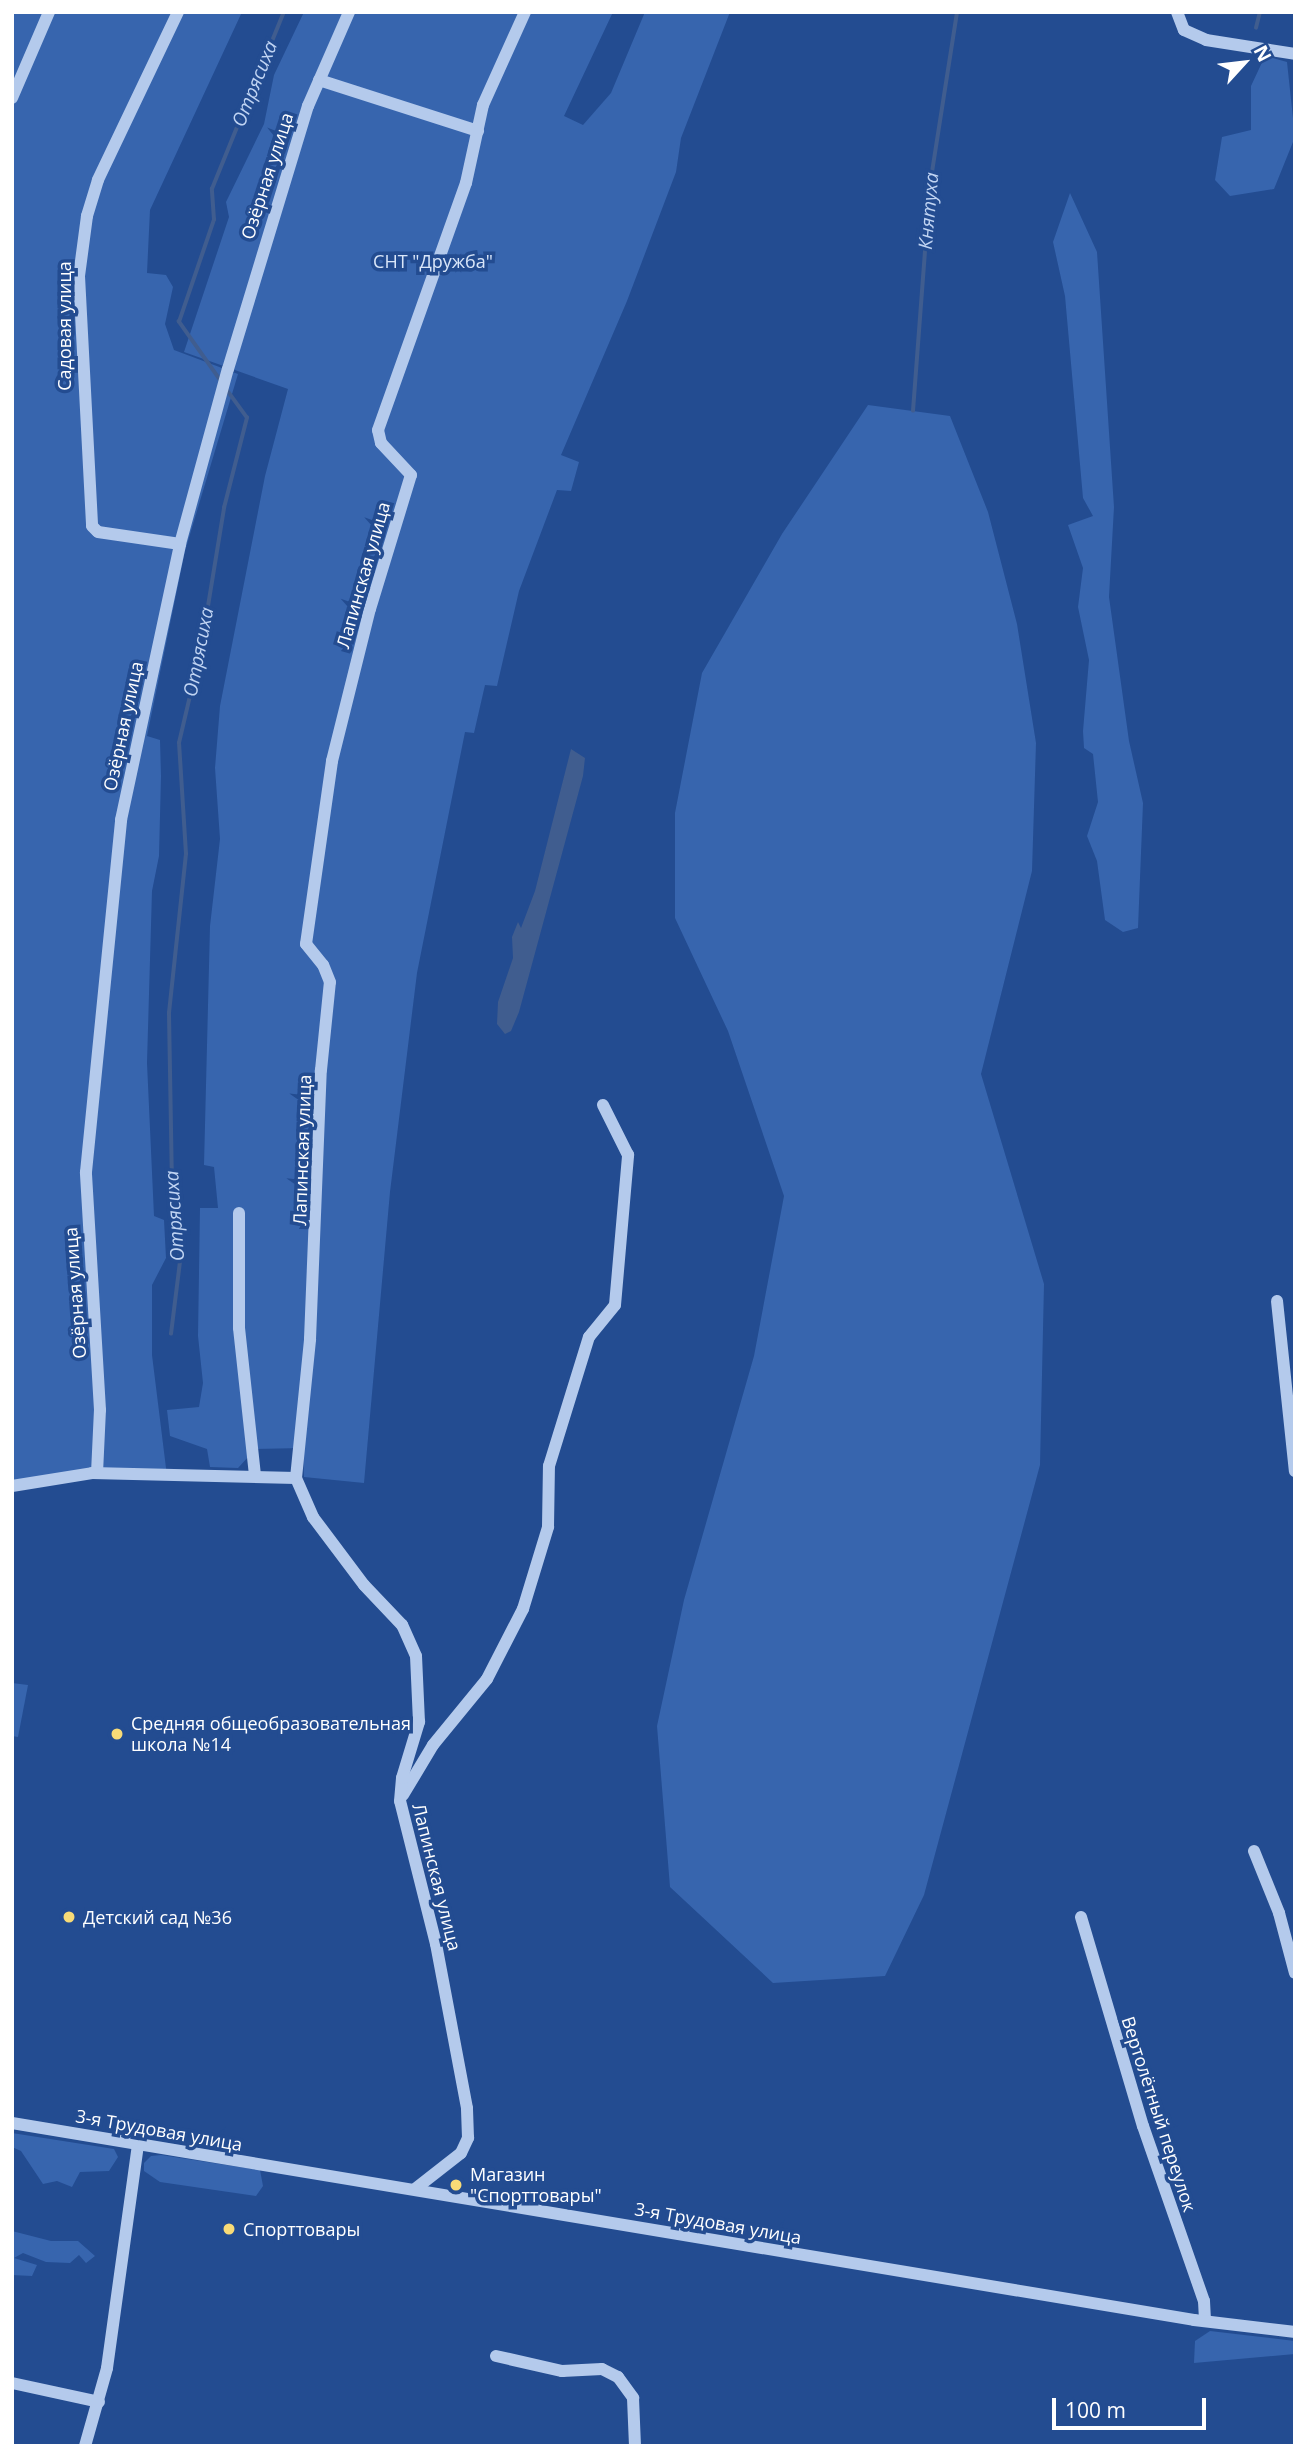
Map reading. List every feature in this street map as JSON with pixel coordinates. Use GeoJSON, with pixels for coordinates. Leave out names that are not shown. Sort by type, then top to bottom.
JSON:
{"type":"FeatureCollection","features":[{"type":"Feature","properties":{"kind":"street","name":"Садовая улица"},"geometry":{"type":"LineString","coordinates":[[178,12],[98,180],[87,216],[79,276],[92,526],[98,533],[180,544]]}},
{"type":"Feature","properties":{"kind":"street","name":"Озёрная улица"},"geometry":{"type":"LineString","coordinates":[[97,1473],[100,1436],[87,1211],[88,1130],[121,820],[180,544],[271,221],[319,80],[349,12]]}},
{"type":"Feature","properties":{"kind":"street","name":"Лапинская улица"},"geometry":{"type":"LineString","coordinates":[[415,2189],[416,2183],[457,2158],[469,2133],[458,2051],[400,1801],[402,1778],[419,1722],[416,1656],[402,1625],[364,1585],[313,1517],[296,1478],[310,1339],[321,1069],[329,995],[329,974],[306,944],[322,820],[351,682],[411,475],[381,443],[378,430],[466,183],[489,89],[525,12]]}},
{"type":"Feature","properties":{"kind":"street"},"geometry":{"type":"LineString","coordinates":[[12,98],[47,13]]}},
{"type":"Feature","properties":{"kind":"street"},"geometry":{"type":"LineString","coordinates":[[1177,14],[1184,30],[1206,40],[1295,54]]}},
{"type":"Feature","properties":{"kind":"street"},"geometry":{"type":"LineString","coordinates":[[319,80],[478,131]]}},
{"type":"Feature","properties":{"kind":"street"},"geometry":{"type":"LineString","coordinates":[[400,1801],[433,1745],[487,1679],[523,1609],[548,1527],[549,1466],[589,1337],[615,1305],[628,1155],[603,1105]]}},
{"type":"Feature","properties":{"kind":"street"},"geometry":{"type":"LineString","coordinates":[[239,1213],[239,1328],[255,1475]]}},
{"type":"Feature","properties":{"kind":"street"},"geometry":{"type":"LineString","coordinates":[[1277,1301],[1295,1471]]}},
{"type":"Feature","properties":{"kind":"street"},"geometry":{"type":"LineString","coordinates":[[12,1486],[97,1473],[296,1478]]}},
{"type":"Feature","properties":{"kind":"street"},"geometry":{"type":"LineString","coordinates":[[1254,1850],[1279,1913],[1295,1973]]}},
{"type":"Feature","properties":{"kind":"street","name":"Вертолётный переулок"},"geometry":{"type":"LineString","coordinates":[[1081,1917],[1143,2126],[1204,2301],[1205,2321]]}},
{"type":"Feature","properties":{"kind":"street","name":"3-я Трудовая улица"},"geometry":{"type":"LineString","coordinates":[[12,2123],[1205,2321],[1295,2332]]}},
{"type":"Feature","properties":{"kind":"street"},"geometry":{"type":"LineString","coordinates":[[85,2446],[99,2402],[138,2144]]}},
{"type":"Feature","properties":{"kind":"street"},"geometry":{"type":"LineString","coordinates":[[496,2356],[562,2371],[601,2369],[618,2376],[633,2398],[635,2446]]}},
{"type":"Feature","properties":{"kind":"street"},"geometry":{"type":"LineString","coordinates":[[12,2383],[99,2402]]}},
{"type":"Feature","properties":{"kind":"green space"},"geometry":{"type":"Polygon","coordinates":[[[12,12],[242,12],[150,210],[147,273],[166,275],[173,287],[165,324],[174,350],[238,374],[185,551],[147,736],[160,740],[161,776],[159,856],[152,891],[147,1063],[154,1216],[164,1220],[166,1258],[152,1285],[152,1355],[167,1476],[100,1475],[12,1490],[12,12]]]}},
{"type":"Feature","properties":{"kind":"green space","name":"СНТ \"Дружба\""},"geometry":{"type":"Polygon","coordinates":[[[304,12],[613,12],[564,116],[583,125],[611,93],[645,12],[730,12],[681,138],[676,172],[627,301],[561,455],[579,462],[571,491],[557,490],[519,591],[497,686],[485,685],[474,733],[465,732],[417,973],[390,1192],[364,1483],[304,1477],[303,1448],[248,1449],[249,1456],[238,1468],[210,1467],[207,1449],[170,1436],[167,1410],[199,1407],[203,1383],[198,1336],[200,1208],[218,1208],[214,1167],[204,1165],[210,926],[220,839],[215,768],[220,706],[265,476],[288,389],[184,352],[229,217],[226,202],[264,124],[274,75],[304,12]]]}},
{"type":"Feature","properties":{"kind":"green space"},"geometry":{"type":"Polygon","coordinates":[[[1265,56],[1287,62],[1295,137],[1274,189],[1230,196],[1215,180],[1222,137],[1251,130],[1251,86],[1265,56]]]}},
{"type":"Feature","properties":{"kind":"green space"},"geometry":{"type":"Polygon","coordinates":[[[1070,193],[1097,252],[1114,507],[1109,597],[1129,741],[1143,803],[1138,928],[1123,932],[1105,920],[1097,861],[1087,836],[1098,802],[1093,754],[1084,748],[1089,660],[1078,607],[1083,568],[1068,525],[1093,516],[1083,498],[1065,296],[1053,242],[1070,193]]]}},
{"type":"Feature","properties":{"kind":"green space"},"geometry":{"type":"Polygon","coordinates":[[[868,405],[950,416],[988,512],[1017,624],[1036,743],[1032,871],[981,1074],[1044,1284],[1040,1465],[924,1895],[885,1976],[773,1983],[670,1887],[657,1726],[684,1600],[754,1356],[784,1196],[728,1031],[675,918],[675,813],[702,673],[782,534],[868,405]]]}},
{"type":"Feature","properties":{"kind":"green space"},"geometry":{"type":"Polygon","coordinates":[[[12,1683],[28,1685],[18,1737],[12,1736],[12,1683]]]}},
{"type":"Feature","properties":{"kind":"green space"},"geometry":{"type":"Polygon","coordinates":[[[12,2133],[114,2149],[118,2157],[109,2171],[80,2172],[72,2187],[57,2181],[43,2184],[21,2151],[12,2147],[12,2133]]]}},
{"type":"Feature","properties":{"kind":"green space"},"geometry":{"type":"Polygon","coordinates":[[[161,2155],[260,2170],[263,2186],[256,2196],[160,2182],[144,2171],[144,2163],[151,2156],[161,2155]]]}},
{"type":"Feature","properties":{"kind":"green space"},"geometry":{"type":"Polygon","coordinates":[[[12,2231],[51,2241],[78,2241],[95,2256],[86,2263],[79,2255],[70,2263],[46,2262],[23,2253],[14,2258],[37,2265],[32,2276],[12,2275],[12,2231]]]}},
{"type":"Feature","properties":{"kind":"green space"},"geometry":{"type":"Polygon","coordinates":[[[1210,2331],[1295,2341],[1295,2354],[1194,2363],[1195,2341],[1210,2331]]]}},
{"type":"Feature","properties":{"kind":"shaded area"},"geometry":{"type":"Polygon","coordinates":[[[571,749],[585,758],[583,776],[519,1012],[511,1031],[505,1034],[497,1024],[498,1002],[513,958],[512,937],[518,922],[521,928],[535,891],[571,749]]]}},
{"type":"Feature","properties":{"kind":"waterway","name":"Отрясиха"},"geometry":{"type":"LineString","coordinates":[[222,383],[179,322],[214,220],[212,189],[284,12]]}},
{"type":"Feature","properties":{"kind":"waterway","name":"Княтуха"},"geometry":{"type":"LineString","coordinates":[[913,411],[930,185],[957,12]]}},
{"type":"Feature","properties":{"kind":"waterway"},"geometry":{"type":"LineString","coordinates":[[1256,28],[1260,12]]}},
{"type":"Feature","properties":{"kind":"waterway","name":"Отрясиха"},"geometry":{"type":"LineString","coordinates":[[171,1334],[180,1262],[172,1186],[169,1013],[186,854],[179,743],[201,649],[224,508],[247,418],[226,389]]}},
{"type":"Feature","properties":{"kind":"place","name":"Средняя общеобразовательная школа №14"},"geometry":{"type":"Point","coordinates":[117,1734]}},
{"type":"Feature","properties":{"kind":"place","name":"Детский сад №36"},"geometry":{"type":"Point","coordinates":[69,1917]}},
{"type":"Feature","properties":{"kind":"place","name":"Магазин \"Спорттовары\""},"geometry":{"type":"Point","coordinates":[456,2185]}},
{"type":"Feature","properties":{"kind":"place","name":"Спорттовары"},"geometry":{"type":"Point","coordinates":[229,2229]}}]}
